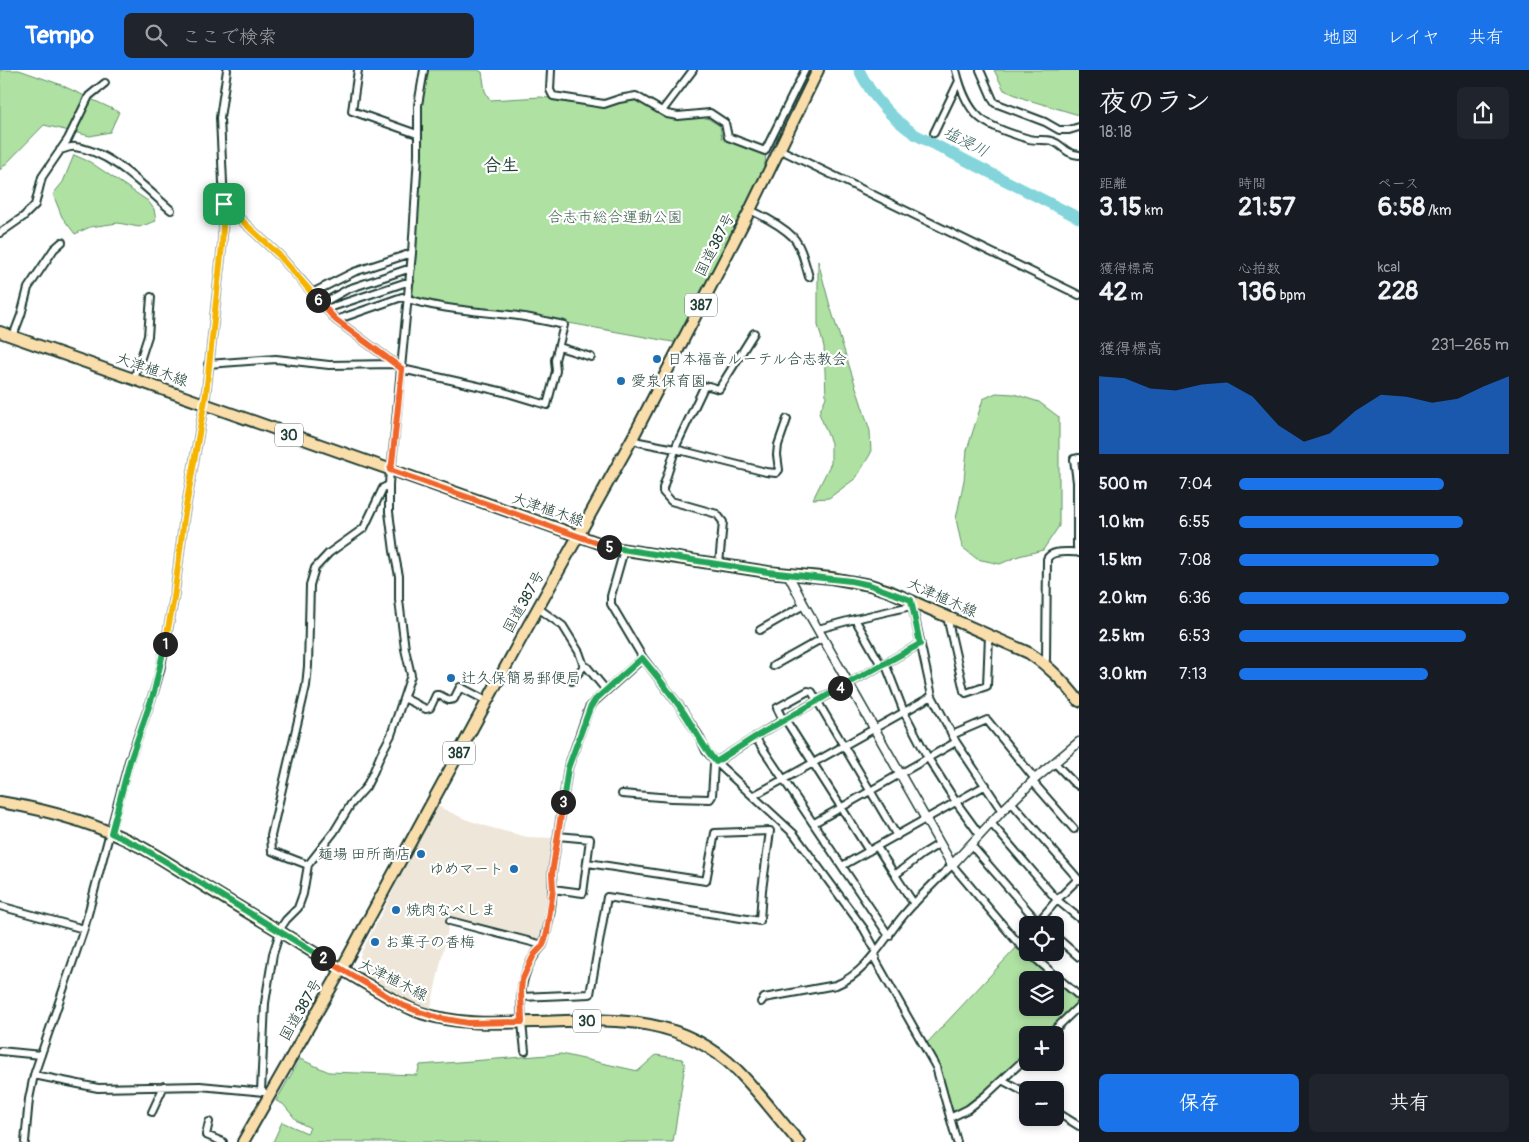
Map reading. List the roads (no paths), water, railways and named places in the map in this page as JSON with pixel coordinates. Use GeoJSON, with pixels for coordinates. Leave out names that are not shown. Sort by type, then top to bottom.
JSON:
{"type":"FeatureCollection","features":[{"type":"Feature","properties":{"kind":"main road","name":"国道387号"},"geometry":{"type":"LineString","coordinates":[[243,1142],[266,1092],[341,970],[632,439],[750,210],[818,70]]}},
{"type":"Feature","properties":{"kind":"main road","name":"大津植木線"},"geometry":{"type":"LineString","coordinates":[[0,332],[613,548],[870,585],[949,617],[1029,653],[1060,677],[1079,701]]}},
{"type":"Feature","properties":{"kind":"main road","name":"大津植木線"},"geometry":{"type":"LineString","coordinates":[[0,802],[57,814],[111,833],[141,847],[341,970],[402,1005],[429,1015],[468,1023],[628,1021],[663,1028],[687,1037],[717,1053],[737,1070],[799,1142]]}},
{"type":"Feature","properties":{"kind":"street"},"geometry":{"type":"LineString","coordinates":[[25,1142],[29,1099],[34,1075],[84,928],[130,761],[154,692],[174,598],[184,518],[204,404],[222,246],[224,204],[220,118],[227,70]]}},
{"type":"Feature","properties":{"kind":"street"},"geometry":{"type":"LineString","coordinates":[[358,70],[352,111],[417,134]]}},
{"type":"Feature","properties":{"kind":"street"},"geometry":{"type":"LineString","coordinates":[[34,1075],[98,1088],[200,1086],[266,1092],[265,1004],[273,954],[280,931],[286,920],[298,908],[303,894],[308,864],[334,832],[351,804],[366,787],[374,773],[404,698],[411,675],[404,641],[399,600],[399,576],[389,512],[388,485],[392,463],[410,280],[418,155],[418,104],[424,70]]}},
{"type":"Feature","properties":{"kind":"street"},"geometry":{"type":"LineString","coordinates":[[551,70],[550,90],[553,96],[604,104],[636,96],[667,114],[678,116],[710,113],[725,123],[728,137],[765,151],[805,70]]}},
{"type":"Feature","properties":{"kind":"street"},"geometry":{"type":"LineString","coordinates":[[662,112],[693,70]]}},
{"type":"Feature","properties":{"kind":"street"},"geometry":{"type":"LineString","coordinates":[[956,70],[958,81],[965,97],[980,118],[990,124],[1032,140],[1052,141],[1069,153],[1079,155]]}},
{"type":"Feature","properties":{"kind":"street"},"geometry":{"type":"LineString","coordinates":[[980,70],[996,103],[1045,122],[1059,130],[1079,127]]}},
{"type":"Feature","properties":{"kind":"street"},"geometry":{"type":"LineString","coordinates":[[934,133],[958,81]]}},
{"type":"Feature","properties":{"kind":"street"},"geometry":{"type":"LineString","coordinates":[[0,233],[35,205],[42,177],[60,150],[89,96],[104,83]]}},
{"type":"Feature","properties":{"kind":"street"},"geometry":{"type":"LineString","coordinates":[[60,150],[73,146],[101,155],[130,175],[171,210]]}},
{"type":"Feature","properties":{"kind":"street"},"geometry":{"type":"LineString","coordinates":[[779,149],[1079,296]]}},
{"type":"Feature","properties":{"kind":"street"},"geometry":{"type":"LineString","coordinates":[[224,204],[280,256],[336,320],[402,369],[504,392],[547,405],[556,371],[555,360],[564,325],[455,309],[402,298],[336,320]]}},
{"type":"Feature","properties":{"kind":"street"},"geometry":{"type":"LineString","coordinates":[[750,210],[793,237],[798,245],[808,277]]}},
{"type":"Feature","properties":{"kind":"street"},"geometry":{"type":"LineString","coordinates":[[13,336],[28,288],[54,249],[62,242]]}},
{"type":"Feature","properties":{"kind":"street"},"geometry":{"type":"LineString","coordinates":[[312,293],[354,272],[412,253]]}},
{"type":"Feature","properties":{"kind":"street"},"geometry":{"type":"LineString","coordinates":[[324,307],[348,289],[410,268]]}},
{"type":"Feature","properties":{"kind":"street"},"geometry":{"type":"LineString","coordinates":[[324,307],[410,280]]}},
{"type":"Feature","properties":{"kind":"street"},"geometry":{"type":"LineString","coordinates":[[134,379],[148,336],[151,297]]}},
{"type":"Feature","properties":{"kind":"street"},"geometry":{"type":"LineString","coordinates":[[719,564],[722,522],[720,517],[717,514],[671,501],[663,492],[663,484],[675,449],[704,387],[709,386],[719,389],[754,334]]}},
{"type":"Feature","properties":{"kind":"street"},"geometry":{"type":"LineString","coordinates":[[559,348],[590,359]]}},
{"type":"Feature","properties":{"kind":"street"},"geometry":{"type":"LineString","coordinates":[[208,364],[276,360],[329,365],[395,364]]}},
{"type":"Feature","properties":{"kind":"street"},"geometry":{"type":"LineString","coordinates":[[632,439],[663,448],[675,449],[776,473],[779,470],[778,445],[787,419]]}},
{"type":"Feature","properties":{"kind":"street"},"geometry":{"type":"LineString","coordinates":[[1045,664],[1047,559],[1053,553],[1079,553],[1076,547],[1078,482],[1074,459],[1079,458]]}},
{"type":"Feature","properties":{"kind":"street"},"geometry":{"type":"LineString","coordinates":[[308,864],[272,852],[271,836],[306,686],[310,585],[315,568],[329,553],[364,528],[383,488],[388,485]]}},
{"type":"Feature","properties":{"kind":"street"},"geometry":{"type":"LineString","coordinates":[[624,550],[610,600],[642,658],[681,708],[706,751],[794,834],[864,929],[875,949],[876,962],[936,1067],[957,1142]]}},
{"type":"Feature","properties":{"kind":"street"},"geometry":{"type":"LineString","coordinates":[[788,574],[952,865],[1018,943]]}},
{"type":"Feature","properties":{"kind":"street"},"geometry":{"type":"LineString","coordinates":[[818,629],[911,603],[932,696],[954,738],[1002,810]]}},
{"type":"Feature","properties":{"kind":"street"},"geometry":{"type":"LineString","coordinates":[[760,630],[804,605]]}},
{"type":"Feature","properties":{"kind":"street"},"geometry":{"type":"LineString","coordinates":[[538,608],[563,626],[579,652],[584,666],[587,667],[606,690]]}},
{"type":"Feature","properties":{"kind":"street"},"geometry":{"type":"LineString","coordinates":[[949,617],[948,621],[954,649],[966,693],[987,686],[990,635]]}},
{"type":"Feature","properties":{"kind":"street"},"geometry":{"type":"LineString","coordinates":[[855,619],[883,664],[904,712],[928,758],[980,835]]}},
{"type":"Feature","properties":{"kind":"street"},"geometry":{"type":"LineString","coordinates":[[773,666],[823,638]]}},
{"type":"Feature","properties":{"kind":"street"},"geometry":{"type":"LineString","coordinates":[[622,794],[710,799],[712,796],[714,764],[716,762],[784,720],[920,644]]}},
{"type":"Feature","properties":{"kind":"street"},"geometry":{"type":"LineString","coordinates":[[526,1051],[522,1022],[522,980],[534,955],[543,945],[547,933],[553,889],[552,874],[568,768],[590,708],[595,700],[642,658]]}},
{"type":"Feature","properties":{"kind":"street"},"geometry":{"type":"LineString","coordinates":[[572,681],[584,666]]}},
{"type":"Feature","properties":{"kind":"street"},"geometry":{"type":"LineString","coordinates":[[404,698],[426,709],[430,708],[436,695],[449,700],[454,699],[460,687],[487,701]]}},
{"type":"Feature","properties":{"kind":"street"},"geometry":{"type":"LineString","coordinates":[[870,851],[777,708],[808,691],[812,692],[897,836]]}},
{"type":"Feature","properties":{"kind":"street"},"geometry":{"type":"LineString","coordinates":[[753,796],[932,696]]}},
{"type":"Feature","properties":{"kind":"street"},"geometry":{"type":"LineString","coordinates":[[814,822],[928,758],[954,738],[987,720],[1074,829]]}},
{"type":"Feature","properties":{"kind":"street"},"geometry":{"type":"LineString","coordinates":[[755,737],[889,936]]}},
{"type":"Feature","properties":{"kind":"street"},"geometry":{"type":"LineString","coordinates":[[761,1002],[764,998],[844,982],[876,955],[914,904],[1002,810],[1079,742]]}},
{"type":"Feature","properties":{"kind":"street"},"geometry":{"type":"LineString","coordinates":[[1055,763],[1079,786]]}},
{"type":"Feature","properties":{"kind":"street"},"geometry":{"type":"LineString","coordinates":[[842,866],[986,785]]}},
{"type":"Feature","properties":{"kind":"street"},"geometry":{"type":"LineString","coordinates":[[1012,802],[1078,880],[1057,900],[1044,916]]}},
{"type":"Feature","properties":{"kind":"street"},"geometry":{"type":"LineString","coordinates":[[991,823],[1057,900],[1079,918]]}},
{"type":"Feature","properties":{"kind":"street"},"geometry":{"type":"LineString","coordinates":[[521,997],[590,994],[607,897],[760,921],[770,832],[715,833],[706,881],[588,863]]}},
{"type":"Feature","properties":{"kind":"street"},"geometry":{"type":"LineString","coordinates":[[553,889],[583,893],[588,863],[590,839],[558,836]]}},
{"type":"Feature","properties":{"kind":"street"},"geometry":{"type":"LineString","coordinates":[[895,875],[939,844]]}},
{"type":"Feature","properties":{"kind":"street"},"geometry":{"type":"LineString","coordinates":[[971,845],[1031,916]]}},
{"type":"Feature","properties":{"kind":"street"},"geometry":{"type":"LineString","coordinates":[[877,847],[914,904]]}},
{"type":"Feature","properties":{"kind":"street"},"geometry":{"type":"LineString","coordinates":[[0,906],[84,928]]}},
{"type":"Feature","properties":{"kind":"street"},"geometry":{"type":"LineString","coordinates":[[450,921],[543,945]]}},
{"type":"Feature","properties":{"kind":"street"},"geometry":{"type":"LineString","coordinates":[[1064,944],[1079,957]]}},
{"type":"Feature","properties":{"kind":"street"},"geometry":{"type":"LineString","coordinates":[[1038,961],[1079,996]]}},
{"type":"Feature","properties":{"kind":"street"},"geometry":{"type":"LineString","coordinates":[[1058,1026],[1079,1006]]}},
{"type":"Feature","properties":{"kind":"street"},"geometry":{"type":"LineString","coordinates":[[0,1051],[41,1055]]}},
{"type":"Feature","properties":{"kind":"street"},"geometry":{"type":"LineString","coordinates":[[950,1118],[968,1109],[986,1096],[1019,1064]]}},
{"type":"Feature","properties":{"kind":"street"},"geometry":{"type":"LineString","coordinates":[[1002,1080],[1019,1089]]}},
{"type":"Feature","properties":{"kind":"street"},"geometry":{"type":"LineString","coordinates":[[152,1112],[164,1086]]}},
{"type":"Feature","properties":{"kind":"street"},"geometry":{"type":"LineString","coordinates":[[1064,1117],[1079,1126]]}},
{"type":"Feature","properties":{"kind":"street"},"geometry":{"type":"LineString","coordinates":[[208,1122],[206,1135],[223,1142]]}},
{"type":"Feature","properties":{"kind":"waterway","name":"塩浸川"},"geometry":{"type":"LineString","coordinates":[[859,70],[883,106],[916,135],[1079,218]]}},
{"type":"Feature","properties":{"kind":"place","name":"日本福音ルーテル合志教会"},"geometry":{"type":"Point","coordinates":[657,359]}},
{"type":"Feature","properties":{"kind":"place","name":"愛泉保育園"},"geometry":{"type":"Point","coordinates":[621,381]}},
{"type":"Feature","properties":{"kind":"place","name":"辻久保簡易郵便局"},"geometry":{"type":"Point","coordinates":[451,678]}},
{"type":"Feature","properties":{"kind":"place","name":"麺場 田所商店"},"geometry":{"type":"Point","coordinates":[421,854]}},
{"type":"Feature","properties":{"kind":"place","name":"ゆめマート"},"geometry":{"type":"Point","coordinates":[514,869]}},
{"type":"Feature","properties":{"kind":"place","name":"焼肉なべしま"},"geometry":{"type":"Point","coordinates":[396,910]}},
{"type":"Feature","properties":{"kind":"place","name":"お菓子の香梅"},"geometry":{"type":"Point","coordinates":[375,942]}},
{"type":"Feature","properties":{"kind":"district","name":"合生"},"geometry":{"type":"Point","coordinates":[501,165]}},
{"type":"Feature","properties":{"kind":"park label","name":"合志市総合運動公園"},"geometry":{"type":"Point","coordinates":[615,217]}}]}
